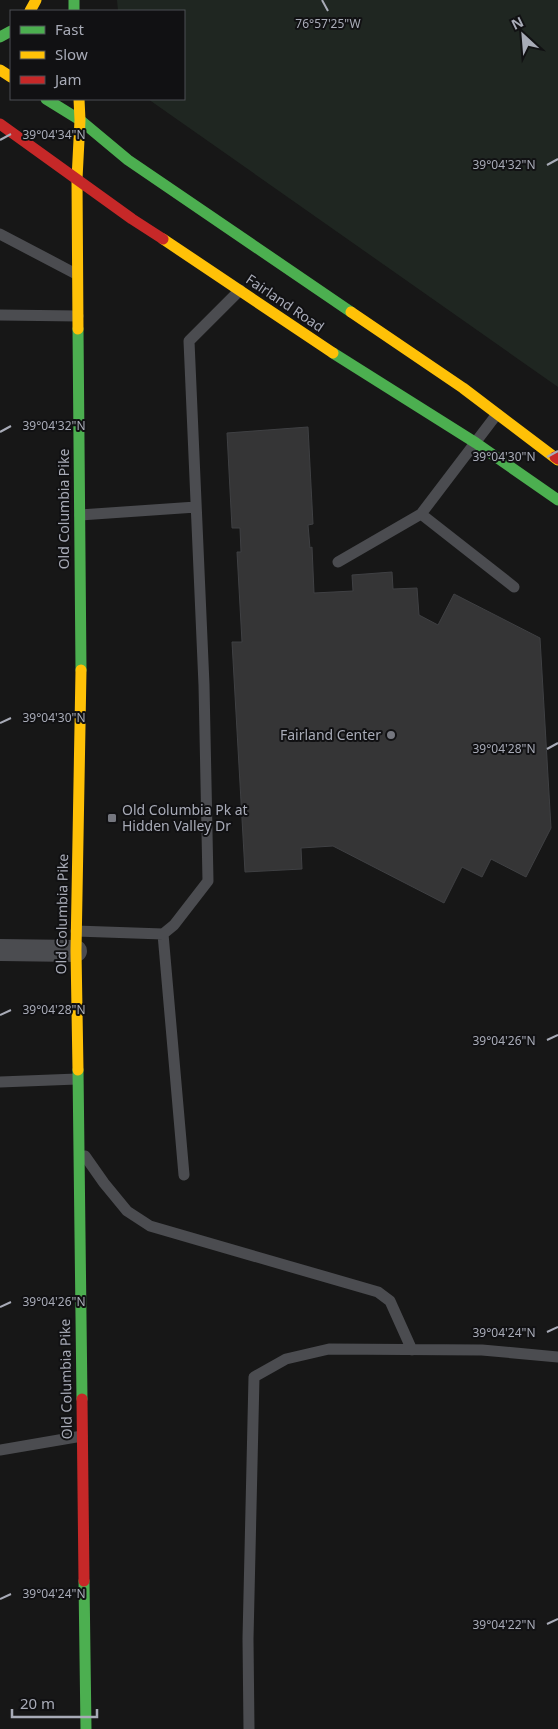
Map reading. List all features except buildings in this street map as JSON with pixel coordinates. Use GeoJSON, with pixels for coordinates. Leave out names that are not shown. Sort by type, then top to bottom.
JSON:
{"type":"FeatureCollection","features":[{"type":"Feature","properties":{"kind":"main road"},"geometry":{"type":"LineString","coordinates":[[48,100],[80,120],[128,160],[463,388],[557,458]]}},
{"type":"Feature","properties":{"kind":"main road","name":"Old Columbia Pike"},"geometry":{"type":"LineString","coordinates":[[79,100],[77,179],[81,692],[76,941],[86,1729]]}},
{"type":"Feature","properties":{"kind":"main road","name":"Fairland Road"},"geometry":{"type":"LineString","coordinates":[[0,124],[132,219],[310,338],[476,443],[558,500]]}},
{"type":"Feature","properties":{"kind":"street"},"geometry":{"type":"LineString","coordinates":[[0,950],[76,941]]}},
{"type":"Feature","properties":{"kind":"lane"},"geometry":{"type":"LineString","coordinates":[[0,234],[78,275]]}},
{"type":"Feature","properties":{"kind":"lane"},"geometry":{"type":"LineString","coordinates":[[76,941],[163,934],[174,925],[208,881],[204,685],[189,341],[240,290]]}},
{"type":"Feature","properties":{"kind":"lane"},"geometry":{"type":"LineString","coordinates":[[0,315],[78,316]]}},
{"type":"Feature","properties":{"kind":"lane"},"geometry":{"type":"LineString","coordinates":[[338,562],[421,514],[497,414]]}},
{"type":"Feature","properties":{"kind":"lane"},"geometry":{"type":"LineString","coordinates":[[80,515],[196,507]]}},
{"type":"Feature","properties":{"kind":"lane"},"geometry":{"type":"LineString","coordinates":[[421,514],[514,587]]}},
{"type":"Feature","properties":{"kind":"lane"},"geometry":{"type":"LineString","coordinates":[[163,934],[184,1175]]}},
{"type":"Feature","properties":{"kind":"lane"},"geometry":{"type":"LineString","coordinates":[[0,1082],[77,1079]]}},
{"type":"Feature","properties":{"kind":"lane"},"geometry":{"type":"LineString","coordinates":[[78,1146],[104,1184],[127,1211],[150,1226],[308,1270],[378,1292],[390,1301],[412,1350]]}},
{"type":"Feature","properties":{"kind":"lane"},"geometry":{"type":"LineString","coordinates":[[249,1729],[248,1639],[254,1377],[286,1359],[329,1349],[482,1350],[558,1357]]}},
{"type":"Feature","properties":{"kind":"lane"},"geometry":{"type":"LineString","coordinates":[[0,1450],[82,1436]]}},
{"type":"Feature","properties":{"kind":"shaded area"},"geometry":{"type":"Polygon","coordinates":[[[117,0],[558,0],[558,387],[149,100],[185,100],[185,10],[118,10],[117,0]]]}},
{"type":"Feature","properties":{"kind":"traffic: fast"},"geometry":{"type":"LineString","coordinates":[[74,0],[74,10]]}},
{"type":"Feature","properties":{"kind":"traffic: fast"},"geometry":{"type":"LineString","coordinates":[[0,37],[10,32]]}},
{"type":"Feature","properties":{"kind":"traffic: fast"},"geometry":{"type":"LineString","coordinates":[[48,100],[80,120],[128,160],[351,312]]}},
{"type":"Feature","properties":{"kind":"traffic: fast"},"geometry":{"type":"LineString","coordinates":[[78,329],[81,670]]}},
{"type":"Feature","properties":{"kind":"traffic: fast"},"geometry":{"type":"LineString","coordinates":[[333,353],[476,443],[558,500]]}},
{"type":"Feature","properties":{"kind":"traffic: fast"},"geometry":{"type":"LineString","coordinates":[[78,1070],[82,1399]]}},
{"type":"Feature","properties":{"kind":"traffic: fast"},"geometry":{"type":"LineString","coordinates":[[84,1581],[86,1729]]}},
{"type":"Feature","properties":{"kind":"traffic: slow"},"geometry":{"type":"LineString","coordinates":[[31,10],[36,0]]}},
{"type":"Feature","properties":{"kind":"traffic: slow"},"geometry":{"type":"LineString","coordinates":[[0,70],[10,76]]}},
{"type":"Feature","properties":{"kind":"traffic: slow"},"geometry":{"type":"LineString","coordinates":[[78,329],[77,179],[79,100]]}},
{"type":"Feature","properties":{"kind":"traffic: slow"},"geometry":{"type":"LineString","coordinates":[[163,239],[333,353]]}},
{"type":"Feature","properties":{"kind":"traffic: slow"},"geometry":{"type":"LineString","coordinates":[[351,312],[463,388],[558,460]]}},
{"type":"Feature","properties":{"kind":"traffic: slow"},"geometry":{"type":"LineString","coordinates":[[78,1070],[76,951],[81,670]]}},
{"type":"Feature","properties":{"kind":"traffic: jam"},"geometry":{"type":"LineString","coordinates":[[0,124],[132,219],[163,239]]}},
{"type":"Feature","properties":{"kind":"traffic: jam"},"geometry":{"type":"LineString","coordinates":[[82,1399],[84,1581]]}},
{"type":"Feature","properties":{"kind":"place","name":"Fairland Center"},"geometry":{"type":"Point","coordinates":[391,735]}},
{"type":"Feature","properties":{"kind":"place","name":"Old Columbia Pk at Hidden Valley Dr"},"geometry":{"type":"Point","coordinates":[112,818]}}]}
